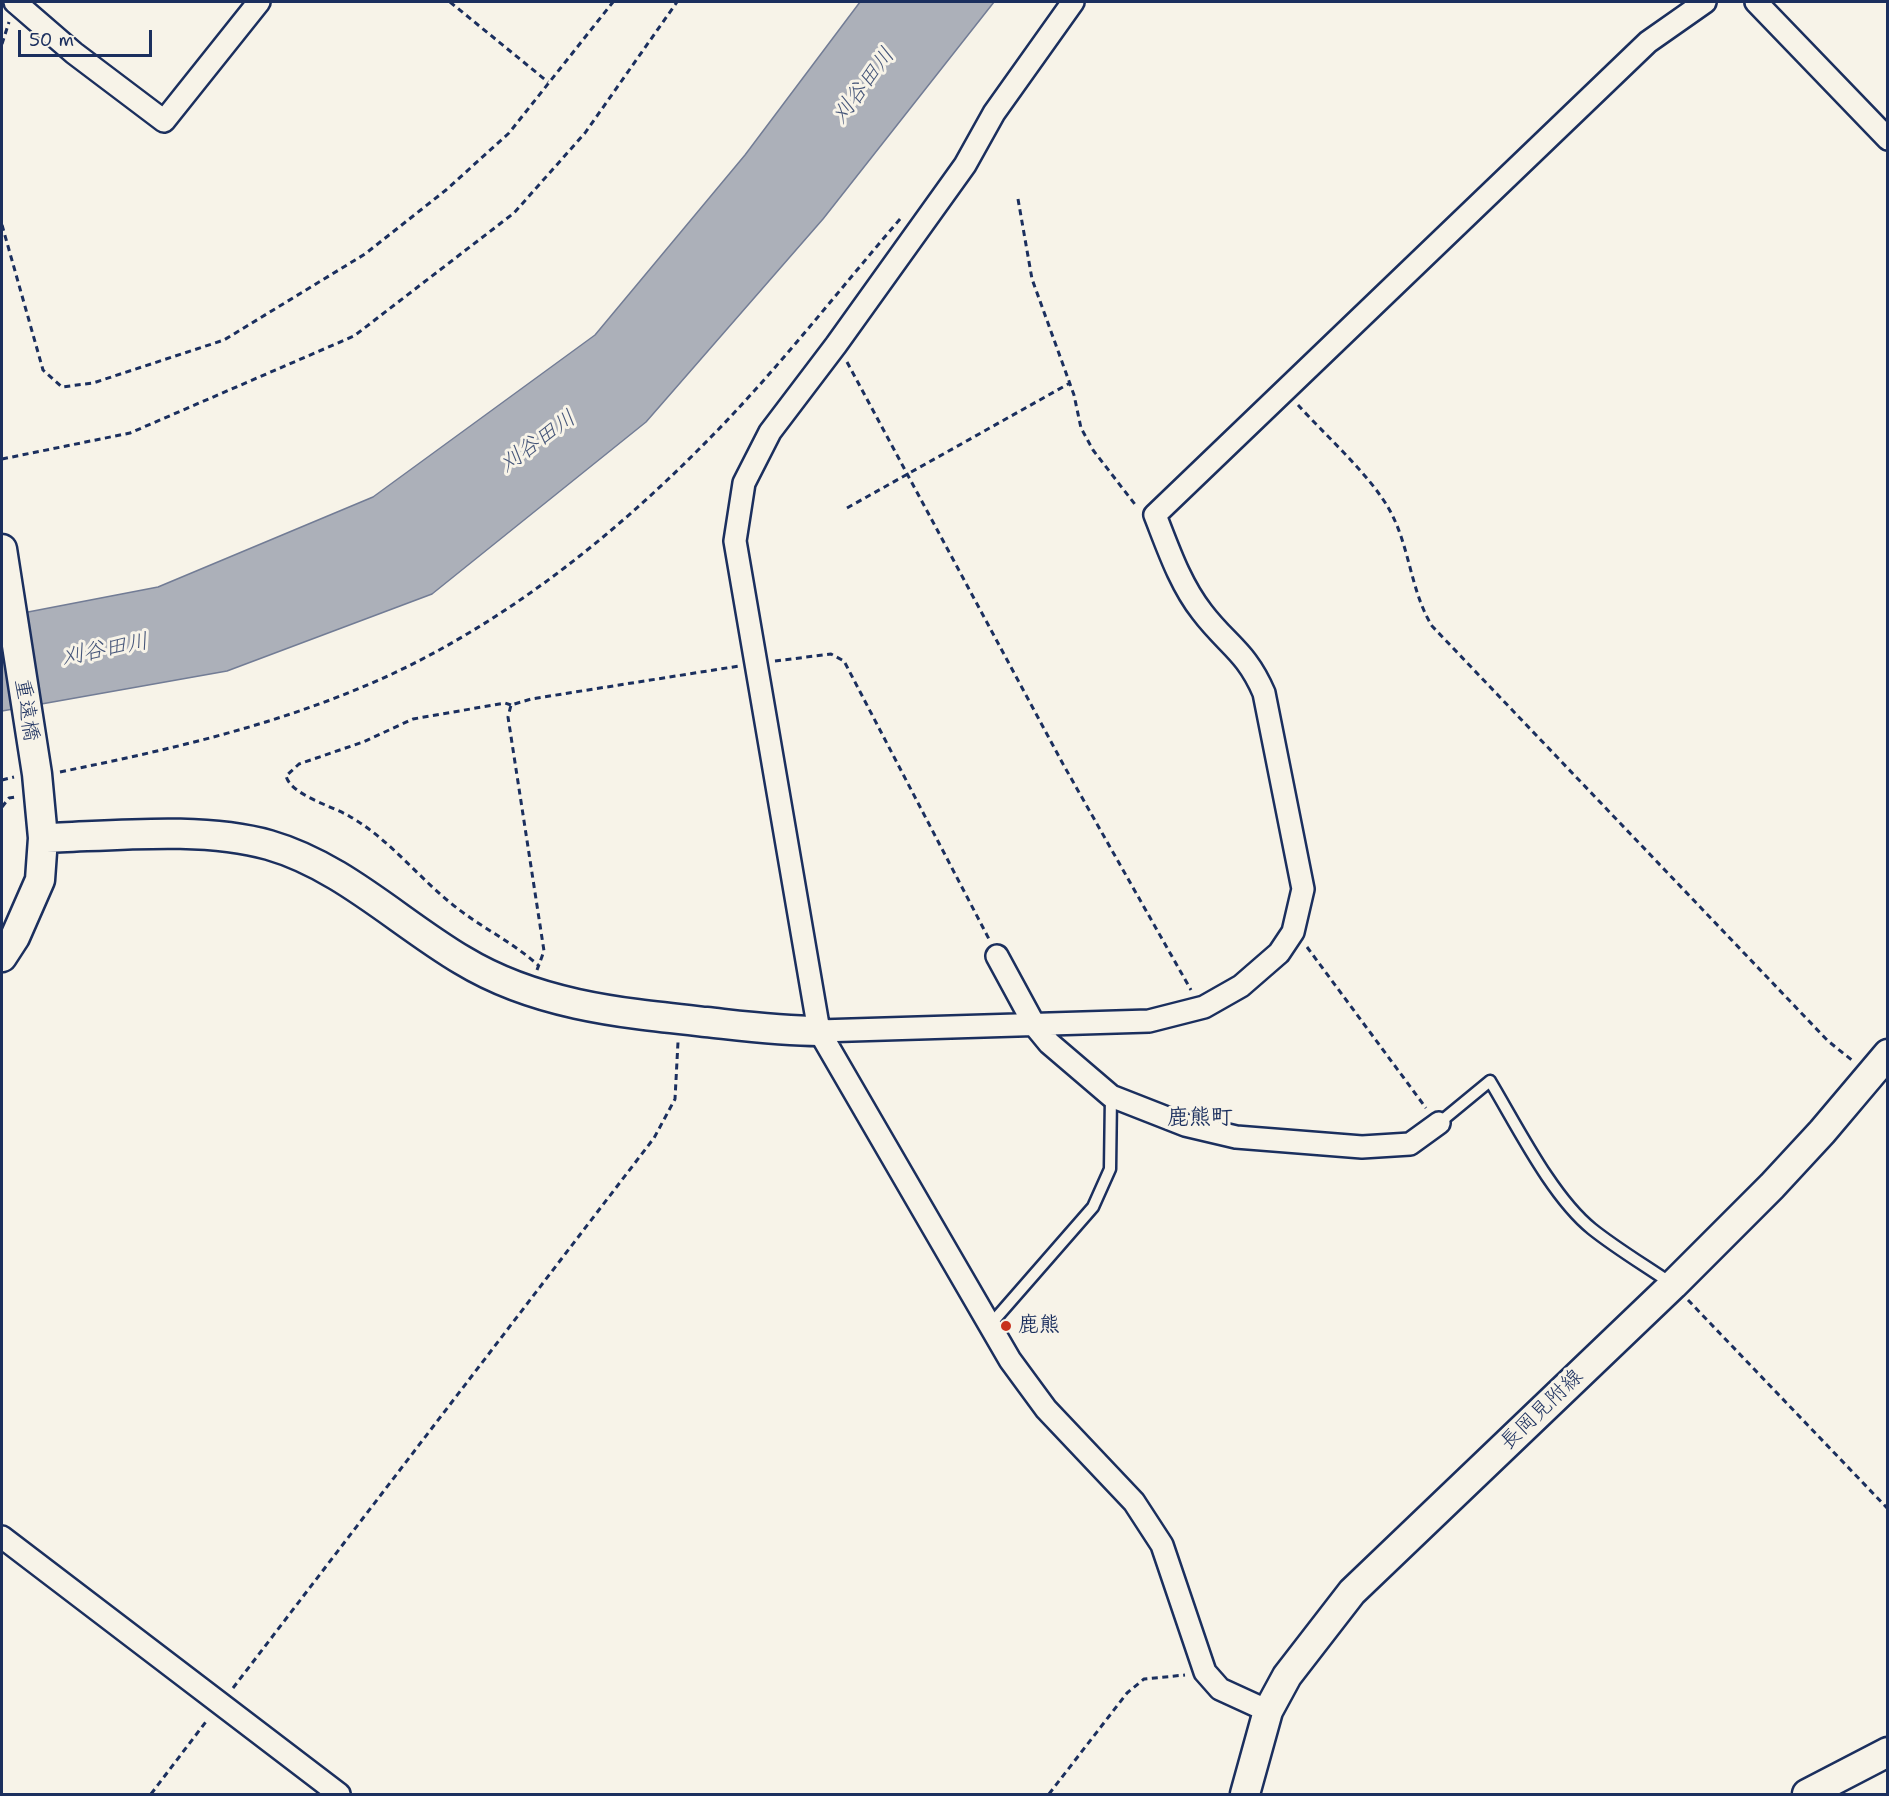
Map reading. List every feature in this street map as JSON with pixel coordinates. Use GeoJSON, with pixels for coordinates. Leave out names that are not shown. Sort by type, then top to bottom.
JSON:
{"type":"FeatureCollection","features":[{"type":"Feature","properties":{"kind":"main road","name":"重遠橋"},"geometry":{"type":"LineString","coordinates":[[2,549],[37,770],[43,838],[40,880],[15,937],[2,957]]}},
{"type":"Feature","properties":{"kind":"main road"},"geometry":{"type":"LineString","coordinates":[[43,838],[230,837],[270,845],[334,872],[462,960],[507,984],[534,979],[569,1004],[680,1019],[819,1031]]}},
{"type":"Feature","properties":{"kind":"main road","name":"長岡見附線"},"geometry":{"type":"LineString","coordinates":[[1245,1794],[1268,1711],[1287,1676],[1352,1592],[1673,1285],[1779,1178],[1879,1065]]}},
{"type":"Feature","properties":{"kind":"main road"},"geometry":{"type":"LineString","coordinates":[[1807,1794],[1887,1752]]}},
{"type":"Feature","properties":{"kind":"street"},"geometry":{"type":"LineString","coordinates":[[15,2],[75,53],[164,121],[259,2]]}},
{"type":"Feature","properties":{"kind":"street"},"geometry":{"type":"LineString","coordinates":[[1072,2],[994,113],[965,165],[836,345],[770,432],[744,483],[735,542],[819,1031],[1010,1360],[1046,1409],[1134,1502],[1162,1545],[1205,1672],[1220,1689],[1268,1711]]}},
{"type":"Feature","properties":{"kind":"street"},"geometry":{"type":"LineString","coordinates":[[819,1031],[1149,1021],[1204,1007],[1242,986],[1262,969],[1293,933],[1303,889],[1263,693],[1255,673],[1243,654],[1202,612],[1177,569],[1155,515],[1648,42],[1705,2]]}},
{"type":"Feature","properties":{"kind":"street"},"geometry":{"type":"LineString","coordinates":[[1756,2],[1887,139]]}},
{"type":"Feature","properties":{"kind":"street"},"geometry":{"type":"LineString","coordinates":[[997,956],[1035,1026],[1049,1043],[1111,1096],[1185,1125],[1236,1137],[1362,1147],[1410,1144],[1438,1124]]}},
{"type":"Feature","properties":{"kind":"street"},"geometry":{"type":"LineString","coordinates":[[2,1537],[339,1794]]}},
{"type":"Feature","properties":{"kind":"lane"},"geometry":{"type":"LineString","coordinates":[[1438,1124],[1490,1081],[1542,1166],[1576,1214],[1592,1229],[1673,1285]]}},
{"type":"Feature","properties":{"kind":"lane"},"geometry":{"type":"LineString","coordinates":[[990,1325],[1093,1207],[1110,1169],[1111,1096]]}},
{"type":"Feature","properties":{"kind":"path"},"geometry":{"type":"LineString","coordinates":[[450,2],[548,82]]}},
{"type":"Feature","properties":{"kind":"path"},"geometry":{"type":"LineString","coordinates":[[2,225],[43,370],[62,387],[93,383],[224,340],[365,254],[446,190],[509,133],[613,2]]}},
{"type":"Feature","properties":{"kind":"path"},"geometry":{"type":"LineString","coordinates":[[2,459],[130,433],[354,336],[514,213],[585,133],[677,2]]}},
{"type":"Feature","properties":{"kind":"path"},"geometry":{"type":"LineString","coordinates":[[1018,199],[1032,279],[1070,383],[1081,428],[1093,450],[1131,502],[1143,512],[1155,515]]}},
{"type":"Feature","properties":{"kind":"path"},"geometry":{"type":"LineString","coordinates":[[2,780],[37,770],[190,745],[313,706],[380,679],[451,644],[519,602],[652,494],[711,437],[903,216]]}},
{"type":"Feature","properties":{"kind":"path"},"geometry":{"type":"LineString","coordinates":[[836,345],[1063,764],[1204,1007]]}},
{"type":"Feature","properties":{"kind":"path"},"geometry":{"type":"LineString","coordinates":[[847,508],[1070,383]]}},
{"type":"Feature","properties":{"kind":"path"},"geometry":{"type":"LineString","coordinates":[[1285,390],[1390,510],[1407,555],[1420,607],[1432,626],[1828,1041],[1879,1065]]}},
{"type":"Feature","properties":{"kind":"path"},"geometry":{"type":"LineString","coordinates":[[534,979],[521,949],[457,908],[382,839],[350,817],[296,791],[288,784],[286,776],[299,764],[363,742],[413,719],[505,703],[511,705],[531,699],[756,663],[831,654],[844,661],[997,956]]}},
{"type":"Feature","properties":{"kind":"path"},"geometry":{"type":"LineString","coordinates":[[511,705],[508,717],[544,951],[534,979]]}},
{"type":"Feature","properties":{"kind":"path"},"geometry":{"type":"LineString","coordinates":[[2,807],[9,798]]}},
{"type":"Feature","properties":{"kind":"path"},"geometry":{"type":"LineString","coordinates":[[1293,933],[1312,952],[1438,1124]]}},
{"type":"Feature","properties":{"kind":"path"},"geometry":{"type":"LineString","coordinates":[[151,1794],[654,1138],[675,1099],[680,1019]]}},
{"type":"Feature","properties":{"kind":"path"},"geometry":{"type":"LineString","coordinates":[[1673,1285],[1887,1509]]}},
{"type":"Feature","properties":{"kind":"path"},"geometry":{"type":"LineString","coordinates":[[1049,1794],[1127,1693],[1143,1679],[1205,1672]]}},
{"type":"Feature","properties":{"kind":"water","name":"刈谷田川"},"geometry":{"type":"Polygon","coordinates":[[[860,2],[994,2],[823,219],[646,422],[432,594],[227,671],[2,711],[2,617],[158,587],[373,497],[595,335],[745,155],[860,2]]]}},
{"type":"Feature","properties":{"kind":"place","name":"鹿熊"},"geometry":{"type":"Point","coordinates":[1006,1326]}},
{"type":"Feature","properties":{"kind":"district","name":"鹿熊町"},"geometry":{"type":"Point","coordinates":[1200,1118]}}]}
